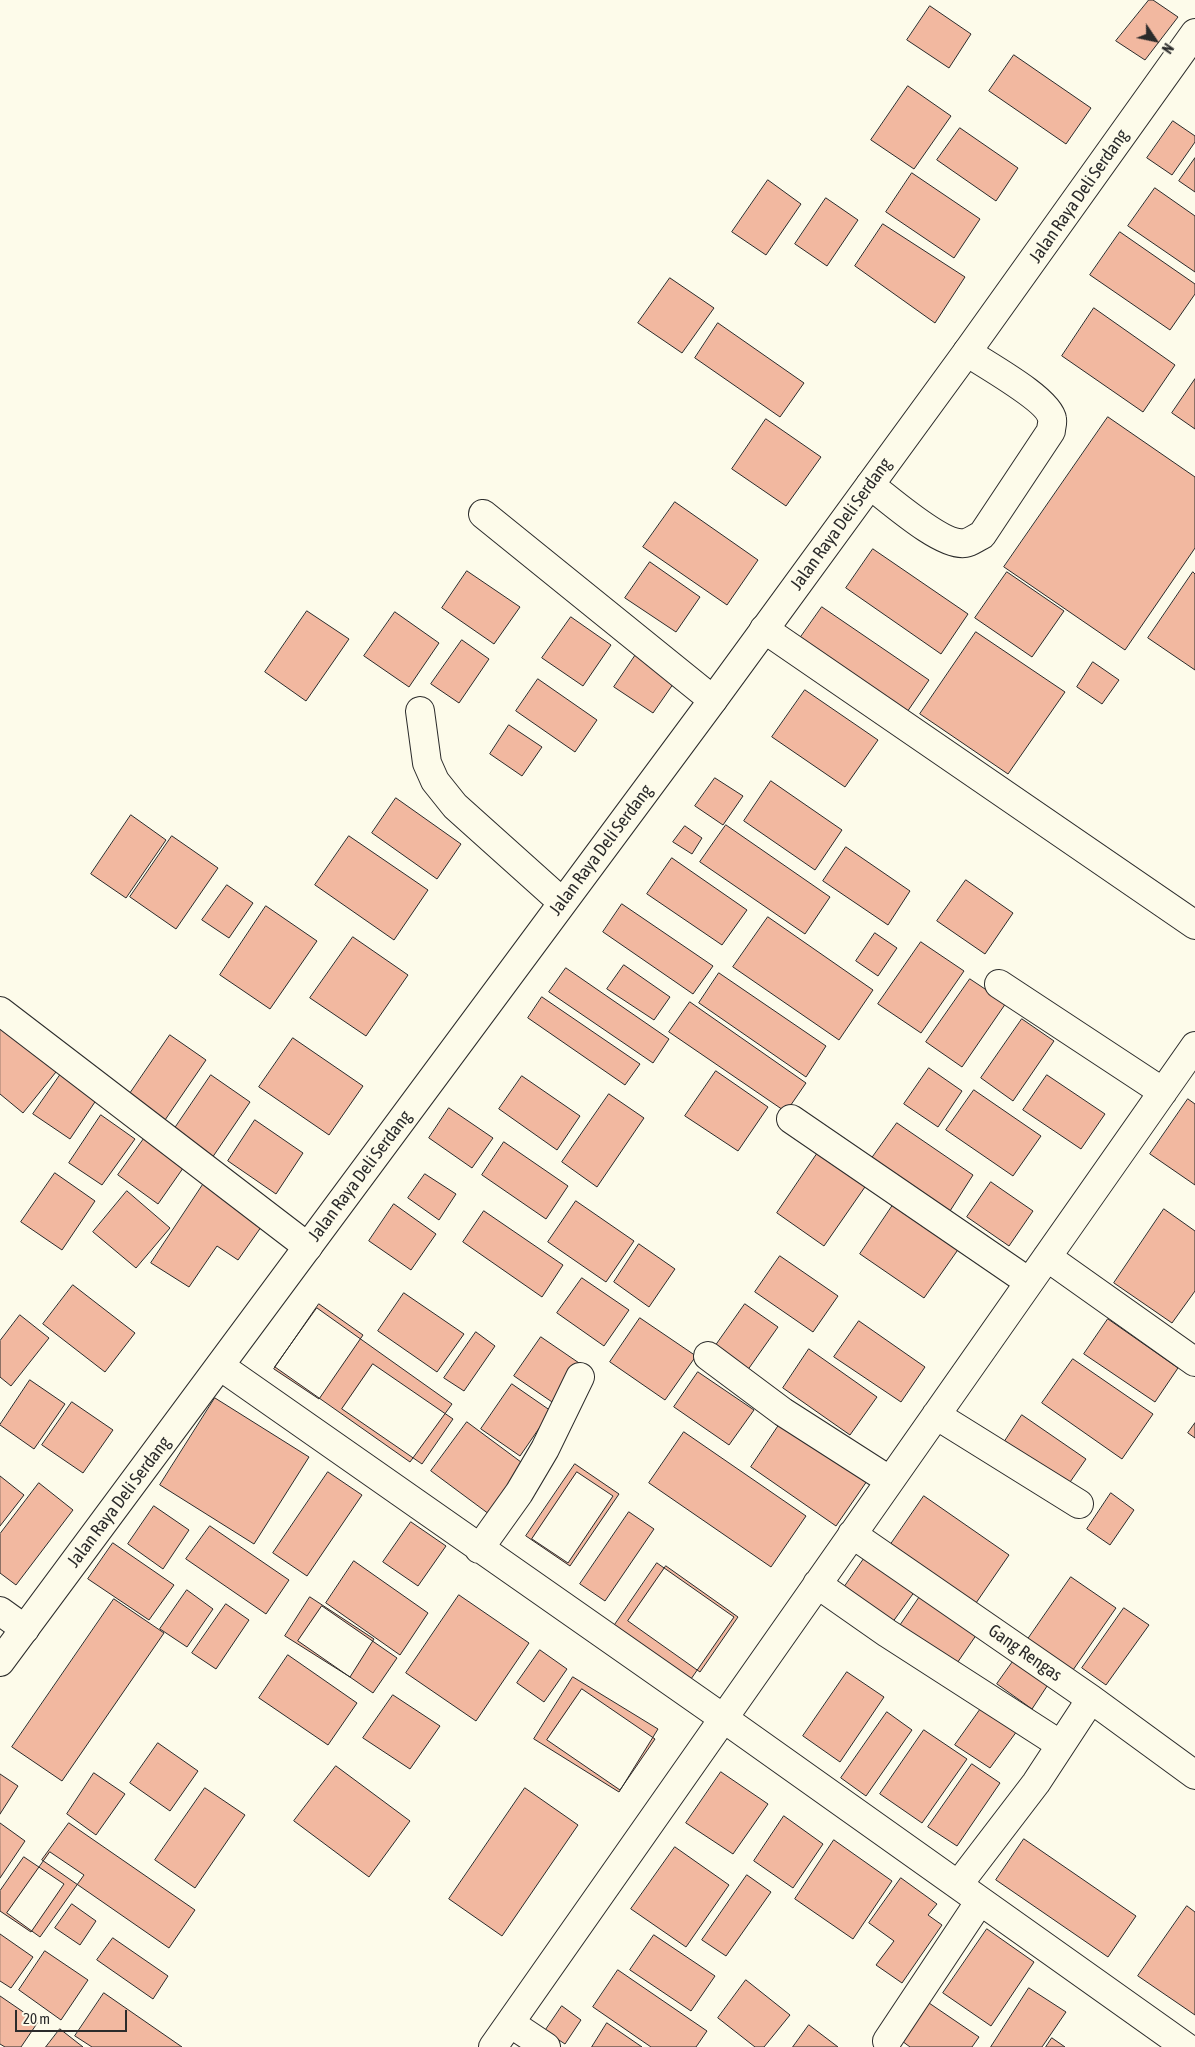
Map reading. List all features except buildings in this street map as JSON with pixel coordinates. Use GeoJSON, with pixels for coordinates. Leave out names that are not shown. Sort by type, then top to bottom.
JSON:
{"type":"FeatureCollection","features":[{"type":"Feature","properties":{"kind":"street","name":"Jalan Raya Deli Serdang"},"geometry":{"type":"LineString","coordinates":[[0,1662],[713,700],[967,352],[1195,33]]}},
{"type":"Feature","properties":{"kind":"street"},"geometry":{"type":"LineString","coordinates":[[870,485],[927,528],[955,543],[966,543],[982,535],[1051,430],[1052,418],[1044,406],[1032,394],[967,352]]}},
{"type":"Feature","properties":{"kind":"street"},"geometry":{"type":"LineString","coordinates":[[483,514],[713,700]]}},
{"type":"Feature","properties":{"kind":"street"},"geometry":{"type":"LineString","coordinates":[[764,629],[1195,925]]}},
{"type":"Feature","properties":{"kind":"street"},"geometry":{"type":"LineString","coordinates":[[420,711],[427,763],[435,781],[455,806],[562,902]]}},
{"type":"Feature","properties":{"kind":"street"},"geometry":{"type":"LineString","coordinates":[[999,984],[1163,1092]]}},
{"type":"Feature","properties":{"kind":"street"},"geometry":{"type":"LineString","coordinates":[[0,1011],[308,1247]]}},
{"type":"Feature","properties":{"kind":"street"},"geometry":{"type":"LineString","coordinates":[[493,2047],[1195,1046]]}},
{"type":"Feature","properties":{"kind":"street"},"geometry":{"type":"LineString","coordinates":[[791,1119],[1029,1282]]}},
{"type":"Feature","properties":{"kind":"street"},"geometry":{"type":"LineString","coordinates":[[1047,1257],[1195,1362]]}},
{"type":"Feature","properties":{"kind":"street"},"geometry":{"type":"LineString","coordinates":[[708,1356],[776,1407],[889,1480]]}},
{"type":"Feature","properties":{"kind":"street"},"geometry":{"type":"LineString","coordinates":[[220,1366],[723,1718],[1186,2047]]}},
{"type":"Feature","properties":{"kind":"street"},"geometry":{"type":"LineString","coordinates":[[480,1549],[519,1493],[545,1449],[580,1376]]}},
{"type":"Feature","properties":{"kind":"street"},"geometry":{"type":"LineString","coordinates":[[936,1415],[1079,1504]]}},
{"type":"Feature","properties":{"kind":"street","name":"Gang Rengas"},"geometry":{"type":"LineString","coordinates":[[852,1534],[1092,1699],[1195,1774]]}},
{"type":"Feature","properties":{"kind":"street"},"geometry":{"type":"LineString","coordinates":[[817,1584],[886,1633],[1061,1745]]}},
{"type":"Feature","properties":{"kind":"street"},"geometry":{"type":"LineString","coordinates":[[0,1611],[25,1629]]}},
{"type":"Feature","properties":{"kind":"street"},"geometry":{"type":"LineString","coordinates":[[958,1886],[1030,1790],[1092,1699]]}},
{"type":"Feature","properties":{"kind":"street"},"geometry":{"type":"LineString","coordinates":[[887,2041],[980,1901]]}},
{"type":"Feature","properties":{"kind":"street"},"geometry":{"type":"LineString","coordinates":[[510,2023],[546,2047]]}}]}
